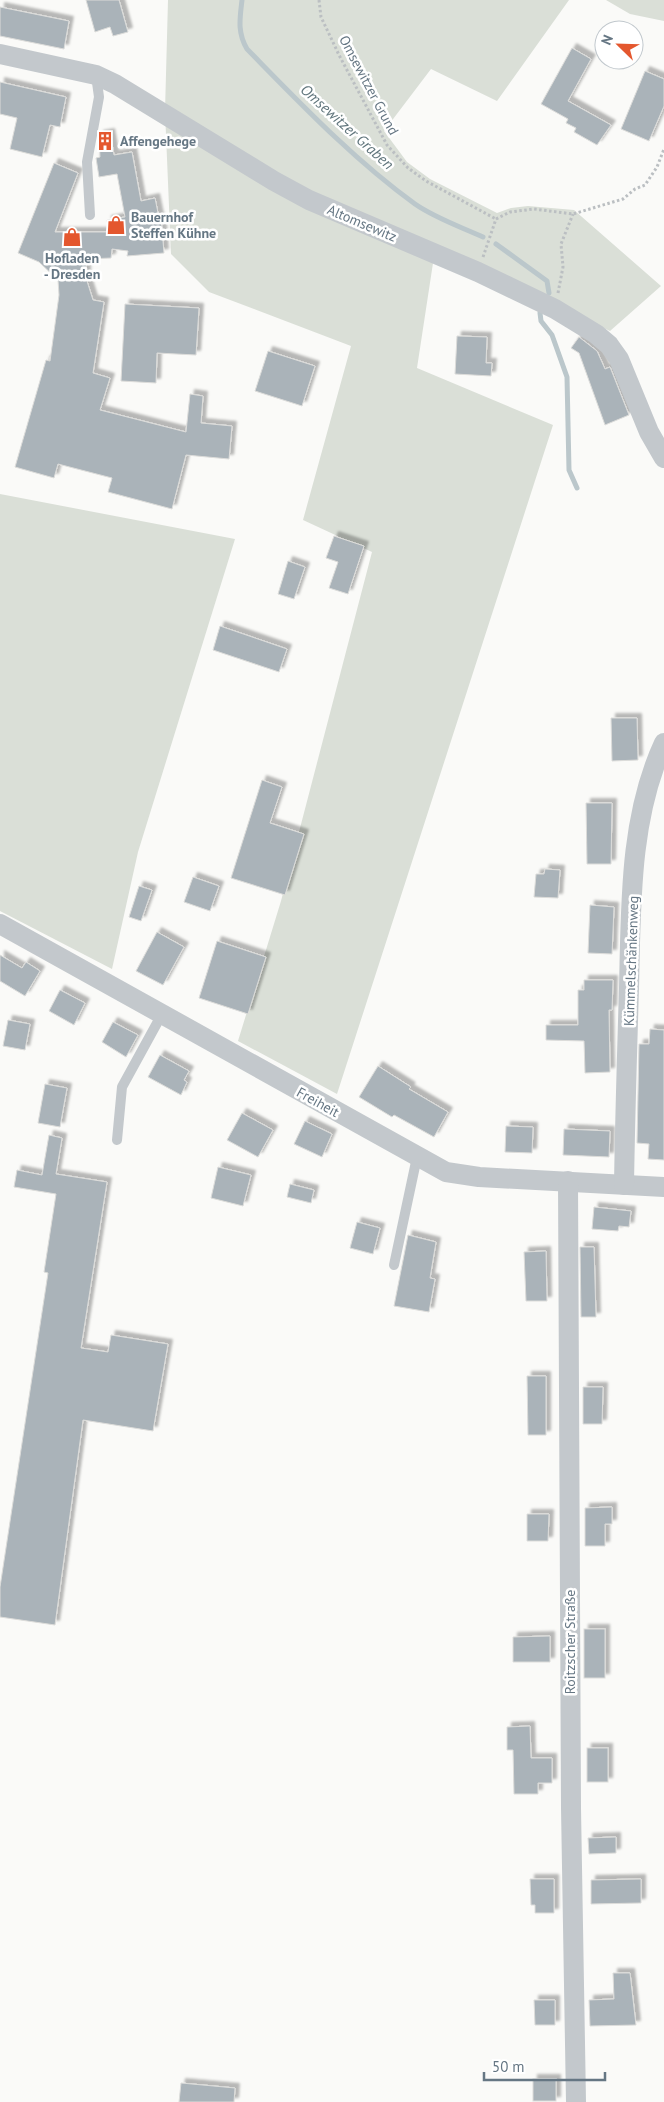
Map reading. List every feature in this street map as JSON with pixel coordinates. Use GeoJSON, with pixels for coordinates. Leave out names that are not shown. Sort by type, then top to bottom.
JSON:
{"type":"FeatureCollection","features":[{"type":"Feature","properties":{"kind":"street","name":"Altomsewitz"},"geometry":{"type":"LineString","coordinates":[[0,54],[96,75],[115,84],[274,181],[309,200],[478,272],[555,309],[596,334],[609,345],[619,359],[649,432],[664,458]]}},
{"type":"Feature","properties":{"kind":"street","name":"Kümmelschänkenweg"},"geometry":{"type":"LineString","coordinates":[[624,1185],[630,950],[636,849],[644,798],[664,742]]}},
{"type":"Feature","properties":{"kind":"street","name":"Freiheit"},"geometry":{"type":"LineString","coordinates":[[0,924],[446,1172],[458,1175],[664,1187]]}},
{"type":"Feature","properties":{"kind":"street","name":"Roitzscher Straße"},"geometry":{"type":"LineString","coordinates":[[568,1181],[571,1798],[576,2102]]}},
{"type":"Feature","properties":{"kind":"lane"},"geometry":{"type":"LineString","coordinates":[[90,215],[87,162],[99,97],[96,75]]}},
{"type":"Feature","properties":{"kind":"lane"},"geometry":{"type":"LineString","coordinates":[[117,1140],[122,1086],[162,1014]]}},
{"type":"Feature","properties":{"kind":"lane"},"geometry":{"type":"LineString","coordinates":[[394,1264],[417,1157]]}},
{"type":"Feature","properties":{"kind":"path","name":"Omsewitzer Grund"},"geometry":{"type":"LineString","coordinates":[[319,0],[321,17],[387,145],[408,168],[426,181],[496,220]]}},
{"type":"Feature","properties":{"kind":"path"},"geometry":{"type":"LineString","coordinates":[[478,272],[496,220],[510,212],[534,209],[573,214],[624,199],[634,189],[645,185],[657,167],[664,149]]}},
{"type":"Feature","properties":{"kind":"path"},"geometry":{"type":"LineString","coordinates":[[555,309],[562,267],[561,244],[573,214]]}},
{"type":"Feature","properties":{"kind":"shaded area"},"geometry":{"type":"Polygon","coordinates":[[[168,0],[569,0],[497,101],[431,69],[384,131],[407,162],[430,179],[497,213],[511,208],[528,206],[574,210],[661,286],[610,331],[435,250],[417,368],[553,425],[337,1094],[238,1041],[281,901],[372,552],[303,520],[351,346],[209,292],[171,254],[165,111],[168,0]]]}},
{"type":"Feature","properties":{"kind":"shaded area"},"geometry":{"type":"Polygon","coordinates":[[[606,0],[664,0],[664,21],[630,14],[606,0]]]}},
{"type":"Feature","properties":{"kind":"shaded area"},"geometry":{"type":"Polygon","coordinates":[[[0,494],[235,539],[138,852],[112,969],[0,911],[0,494]]]}},
{"type":"Feature","properties":{"kind":"building"},"geometry":{"type":"Polygon","coordinates":[[[86,0],[119,0],[128,32],[113,36],[110,27],[95,32],[86,0]]]}},
{"type":"Feature","properties":{"kind":"building"},"geometry":{"type":"Polygon","coordinates":[[[0,7],[69,21],[64,49],[0,36],[0,7]]]}},
{"type":"Feature","properties":{"kind":"building"},"geometry":{"type":"Polygon","coordinates":[[[572,48],[591,59],[568,101],[611,125],[597,145],[574,132],[576,128],[566,123],[568,119],[541,104],[572,48]]]}},
{"type":"Feature","properties":{"kind":"building"},"geometry":{"type":"Polygon","coordinates":[[[645,71],[664,79],[664,106],[649,141],[621,129],[645,71]]]}},
{"type":"Feature","properties":{"kind":"building"},"geometry":{"type":"Polygon","coordinates":[[[0,82],[66,97],[60,127],[50,125],[42,157],[10,149],[17,118],[0,114],[0,82]]]}},
{"type":"Feature","properties":{"kind":"building"},"geometry":{"type":"Polygon","coordinates":[[[110,133],[114,155],[132,152],[141,201],[155,198],[159,218],[161,218],[164,253],[127,256],[128,251],[112,249],[111,258],[86,259],[86,278],[93,300],[104,302],[93,373],[110,378],[100,410],[186,432],[190,394],[203,396],[201,423],[232,426],[229,459],[186,455],[172,509],[108,492],[112,478],[58,464],[54,478],[15,467],[46,360],[50,361],[59,295],[58,280],[39,262],[18,253],[54,163],[78,173],[55,232],[109,232],[107,220],[125,217],[117,174],[99,177],[96,158],[100,157],[99,135],[110,133]]]}},
{"type":"Feature","properties":{"kind":"building"},"geometry":{"type":"Polygon","coordinates":[[[125,304],[199,308],[196,355],[157,353],[156,383],[121,381],[125,304]]]}},
{"type":"Feature","properties":{"kind":"building"},"geometry":{"type":"Polygon","coordinates":[[[457,336],[487,337],[486,363],[492,363],[491,376],[455,374],[457,336]]]}},
{"type":"Feature","properties":{"kind":"building"},"geometry":{"type":"Polygon","coordinates":[[[579,337],[597,351],[605,369],[610,367],[629,415],[605,425],[579,353],[571,348],[579,337]]]}},
{"type":"Feature","properties":{"kind":"building"},"geometry":{"type":"Polygon","coordinates":[[[268,351],[315,366],[302,406],[255,391],[268,351]]]}},
{"type":"Feature","properties":{"kind":"building"},"geometry":{"type":"Polygon","coordinates":[[[334,536],[364,546],[348,594],[329,588],[338,562],[326,558],[334,536]]]}},
{"type":"Feature","properties":{"kind":"building"},"geometry":{"type":"Polygon","coordinates":[[[288,561],[305,567],[294,599],[278,594],[288,561]]]}},
{"type":"Feature","properties":{"kind":"building"},"geometry":{"type":"Polygon","coordinates":[[[220,626],[287,649],[279,672],[213,650],[220,626]]]}},
{"type":"Feature","properties":{"kind":"building"},"geometry":{"type":"Polygon","coordinates":[[[611,718],[637,718],[638,760],[612,761],[611,718]]]}},
{"type":"Feature","properties":{"kind":"building"},"geometry":{"type":"Polygon","coordinates":[[[262,780],[282,787],[270,823],[304,834],[285,895],[231,878],[262,780]]]}},
{"type":"Feature","properties":{"kind":"building"},"geometry":{"type":"Polygon","coordinates":[[[586,803],[612,803],[611,864],[587,864],[586,803]]]}},
{"type":"Feature","properties":{"kind":"building"},"geometry":{"type":"Polygon","coordinates":[[[545,869],[560,870],[558,898],[534,897],[536,874],[544,874],[545,869]]]}},
{"type":"Feature","properties":{"kind":"building"},"geometry":{"type":"Polygon","coordinates":[[[193,877],[219,886],[210,911],[184,902],[193,877]]]}},
{"type":"Feature","properties":{"kind":"building"},"geometry":{"type":"Polygon","coordinates":[[[139,886],[152,890],[141,921],[129,917],[139,886]]]}},
{"type":"Feature","properties":{"kind":"building"},"geometry":{"type":"Polygon","coordinates":[[[590,905],[614,907],[612,954],[588,953],[590,905]]]}},
{"type":"Feature","properties":{"kind":"building"},"geometry":{"type":"Polygon","coordinates":[[[157,932],[184,947],[163,985],[136,971],[157,932]]]}},
{"type":"Feature","properties":{"kind":"building"},"geometry":{"type":"Polygon","coordinates":[[[217,941],[266,957],[248,1014],[199,998],[217,941]]]}},
{"type":"Feature","properties":{"kind":"building"},"geometry":{"type":"Polygon","coordinates":[[[0,955],[22,968],[26,962],[40,971],[25,996],[0,981],[0,955]]]}},
{"type":"Feature","properties":{"kind":"building"},"geometry":{"type":"Polygon","coordinates":[[[584,980],[613,980],[612,1010],[609,1010],[610,1072],[585,1073],[584,1041],[546,1040],[546,1025],[578,1025],[578,990],[584,990],[584,980]]]}},
{"type":"Feature","properties":{"kind":"building"},"geometry":{"type":"Polygon","coordinates":[[[60,990],[85,1003],[74,1025],[49,1011],[60,990]]]}},
{"type":"Feature","properties":{"kind":"building"},"geometry":{"type":"Polygon","coordinates":[[[8,1020],[30,1024],[25,1050],[3,1046],[8,1020]]]}},
{"type":"Feature","properties":{"kind":"building"},"geometry":{"type":"Polygon","coordinates":[[[113,1022],[138,1035],[126,1057],[102,1042],[113,1022]]]}},
{"type":"Feature","properties":{"kind":"building"},"geometry":{"type":"Polygon","coordinates":[[[650,1029],[664,1030],[664,1160],[648,1159],[649,1144],[637,1143],[639,1044],[649,1044],[650,1029]]]}},
{"type":"Feature","properties":{"kind":"building"},"geometry":{"type":"Polygon","coordinates":[[[160,1055],[189,1071],[184,1080],[187,1082],[181,1095],[148,1077],[160,1055]]]}},
{"type":"Feature","properties":{"kind":"building"},"geometry":{"type":"Polygon","coordinates":[[[378,1066],[411,1087],[409,1089],[448,1112],[434,1137],[394,1115],[392,1117],[359,1097],[378,1066]]]}},
{"type":"Feature","properties":{"kind":"building"},"geometry":{"type":"Polygon","coordinates":[[[45,1084],[67,1088],[60,1127],[38,1123],[45,1084]]]}},
{"type":"Feature","properties":{"kind":"building"},"geometry":{"type":"Polygon","coordinates":[[[242,1113],[273,1130],[258,1157],[227,1140],[242,1113]]]}},
{"type":"Feature","properties":{"kind":"building"},"geometry":{"type":"Polygon","coordinates":[[[305,1121],[332,1134],[322,1157],[294,1144],[305,1121]]]}},
{"type":"Feature","properties":{"kind":"building"},"geometry":{"type":"Polygon","coordinates":[[[506,1126],[533,1127],[532,1153],[505,1152],[506,1126]]]}},
{"type":"Feature","properties":{"kind":"building"},"geometry":{"type":"Polygon","coordinates":[[[564,1129],[610,1131],[609,1157],[563,1155],[564,1129]]]}},
{"type":"Feature","properties":{"kind":"building"},"geometry":{"type":"Polygon","coordinates":[[[49,1135],[62,1138],[56,1174],[107,1182],[81,1348],[108,1352],[111,1335],[168,1344],[153,1431],[83,1420],[55,1625],[0,1617],[0,1587],[48,1273],[44,1272],[56,1194],[14,1187],[17,1170],[42,1175],[49,1135]]]}},
{"type":"Feature","properties":{"kind":"building"},"geometry":{"type":"Polygon","coordinates":[[[218,1167],[251,1175],[243,1206],[211,1198],[218,1167]]]}},
{"type":"Feature","properties":{"kind":"building"},"geometry":{"type":"Polygon","coordinates":[[[290,1184],[314,1190],[311,1203],[287,1197],[290,1184]]]}},
{"type":"Feature","properties":{"kind":"building"},"geometry":{"type":"Polygon","coordinates":[[[594,1207],[631,1211],[629,1227],[619,1226],[618,1231],[592,1229],[594,1207]]]}},
{"type":"Feature","properties":{"kind":"building"},"geometry":{"type":"Polygon","coordinates":[[[357,1222],[380,1228],[373,1254],[350,1248],[357,1222]]]}},
{"type":"Feature","properties":{"kind":"building"},"geometry":{"type":"Polygon","coordinates":[[[408,1235],[436,1242],[430,1278],[435,1279],[429,1312],[394,1306],[408,1235]]]}},
{"type":"Feature","properties":{"kind":"building"},"geometry":{"type":"Polygon","coordinates":[[[580,1247],[594,1247],[596,1317],[581,1317],[580,1247]]]}},
{"type":"Feature","properties":{"kind":"building"},"geometry":{"type":"Polygon","coordinates":[[[546,1251],[547,1301],[526,1301],[524,1252],[546,1251]]]}},
{"type":"Feature","properties":{"kind":"building"},"geometry":{"type":"Polygon","coordinates":[[[527,1376],[546,1376],[546,1435],[528,1435],[527,1376]]]}},
{"type":"Feature","properties":{"kind":"building"},"geometry":{"type":"Polygon","coordinates":[[[583,1387],[603,1387],[602,1424],[583,1424],[583,1387]]]}},
{"type":"Feature","properties":{"kind":"building"},"geometry":{"type":"Polygon","coordinates":[[[612,1507],[612,1524],[605,1524],[605,1546],[585,1546],[585,1508],[612,1507]]]}},
{"type":"Feature","properties":{"kind":"building"},"geometry":{"type":"Polygon","coordinates":[[[527,1514],[549,1514],[548,1541],[527,1541],[527,1514]]]}},
{"type":"Feature","properties":{"kind":"building"},"geometry":{"type":"Polygon","coordinates":[[[584,1629],[605,1629],[605,1678],[584,1678],[584,1629]]]}},
{"type":"Feature","properties":{"kind":"building"},"geometry":{"type":"Polygon","coordinates":[[[550,1636],[550,1662],[513,1662],[513,1637],[550,1636]]]}},
{"type":"Feature","properties":{"kind":"building"},"geometry":{"type":"Polygon","coordinates":[[[530,1726],[531,1758],[552,1758],[552,1783],[538,1783],[538,1794],[514,1794],[513,1750],[507,1750],[507,1727],[530,1726]]]}},
{"type":"Feature","properties":{"kind":"building"},"geometry":{"type":"Polygon","coordinates":[[[587,1748],[608,1748],[608,1782],[587,1782],[587,1748]]]}},
{"type":"Feature","properties":{"kind":"building"},"geometry":{"type":"Polygon","coordinates":[[[616,1837],[616,1853],[589,1854],[588,1838],[616,1837]]]}},
{"type":"Feature","properties":{"kind":"building"},"geometry":{"type":"Polygon","coordinates":[[[530,1879],[554,1879],[554,1913],[535,1913],[535,1905],[531,1905],[530,1879]]]}},
{"type":"Feature","properties":{"kind":"building"},"geometry":{"type":"Polygon","coordinates":[[[641,1879],[641,1903],[591,1904],[591,1880],[641,1879]]]}},
{"type":"Feature","properties":{"kind":"building"},"geometry":{"type":"Polygon","coordinates":[[[613,1973],[630,1973],[636,2025],[590,2026],[589,2000],[614,1999],[613,1973]]]}},
{"type":"Feature","properties":{"kind":"building"},"geometry":{"type":"Polygon","coordinates":[[[534,2000],[555,2000],[555,2025],[535,2025],[534,2000]]]}},
{"type":"Feature","properties":{"kind":"building"},"geometry":{"type":"Polygon","coordinates":[[[533,2079],[556,2079],[556,2101],[533,2101],[533,2079]]]}},
{"type":"Feature","properties":{"kind":"building"},"geometry":{"type":"Polygon","coordinates":[[[181,2083],[235,2088],[234,2102],[179,2102],[181,2083]]]}},
{"type":"Feature","properties":{"kind":"waterway","name":"Omsewitzer Graben"},"geometry":{"type":"LineString","coordinates":[[242,0],[240,31],[247,49],[307,110],[370,168],[415,204],[440,218],[483,237]]}},
{"type":"Feature","properties":{"kind":"waterway","name":"Omsewitzer Graben"},"geometry":{"type":"LineString","coordinates":[[496,244],[547,281],[549,293]]}},
{"type":"Feature","properties":{"kind":"waterway","name":"Omsewitzer Graben"},"geometry":{"type":"LineString","coordinates":[[540,313],[541,321],[552,335],[567,377],[569,470],[577,488]]}},
{"type":"Feature","properties":{"kind":"place","name":"Affengehege"},"geometry":{"type":"Point","coordinates":[105,141]}},
{"type":"Feature","properties":{"kind":"place","name":"Bauernhof Steffen Kühne"},"geometry":{"type":"Point","coordinates":[116,225]}},
{"type":"Feature","properties":{"kind":"place","name":"Hofladen - Dresden"},"geometry":{"type":"Point","coordinates":[72,237]}}]}
